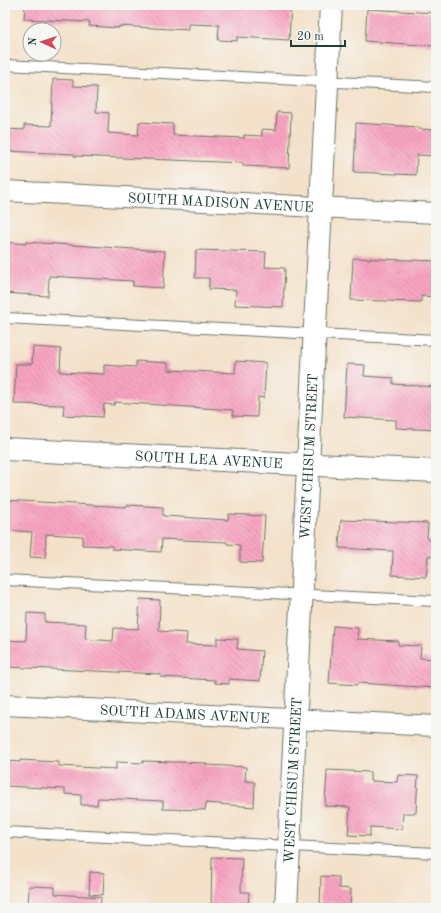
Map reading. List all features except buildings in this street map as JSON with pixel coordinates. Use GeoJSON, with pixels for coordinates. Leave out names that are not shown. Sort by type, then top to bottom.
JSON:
{"type":"FeatureCollection","features":[{"type":"Feature","properties":{"kind":"street","name":"WEST CHISUM STREET"},"geometry":{"type":"LineString","coordinates":[[286,908],[331,5]]}},
{"type":"Feature","properties":{"kind":"street","name":"SOUTH MADISON AVENUE"},"geometry":{"type":"LineString","coordinates":[[5,191],[436,213]]}},
{"type":"Feature","properties":{"kind":"street","name":"SOUTH LEA AVENUE"},"geometry":{"type":"LineString","coordinates":[[5,449],[436,470]]}},
{"type":"Feature","properties":{"kind":"street","name":"SOUTH ADAMS AVENUE"},"geometry":{"type":"LineString","coordinates":[[5,704],[436,726]]}},
{"type":"Feature","properties":{"kind":"lane"},"geometry":{"type":"LineString","coordinates":[[5,65],[436,87]]}},
{"type":"Feature","properties":{"kind":"lane"},"geometry":{"type":"LineString","coordinates":[[5,318],[436,340]]}},
{"type":"Feature","properties":{"kind":"lane"},"geometry":{"type":"LineString","coordinates":[[5,580],[436,601]]}},
{"type":"Feature","properties":{"kind":"lane"},"geometry":{"type":"LineString","coordinates":[[5,832],[436,853]]}}]}
